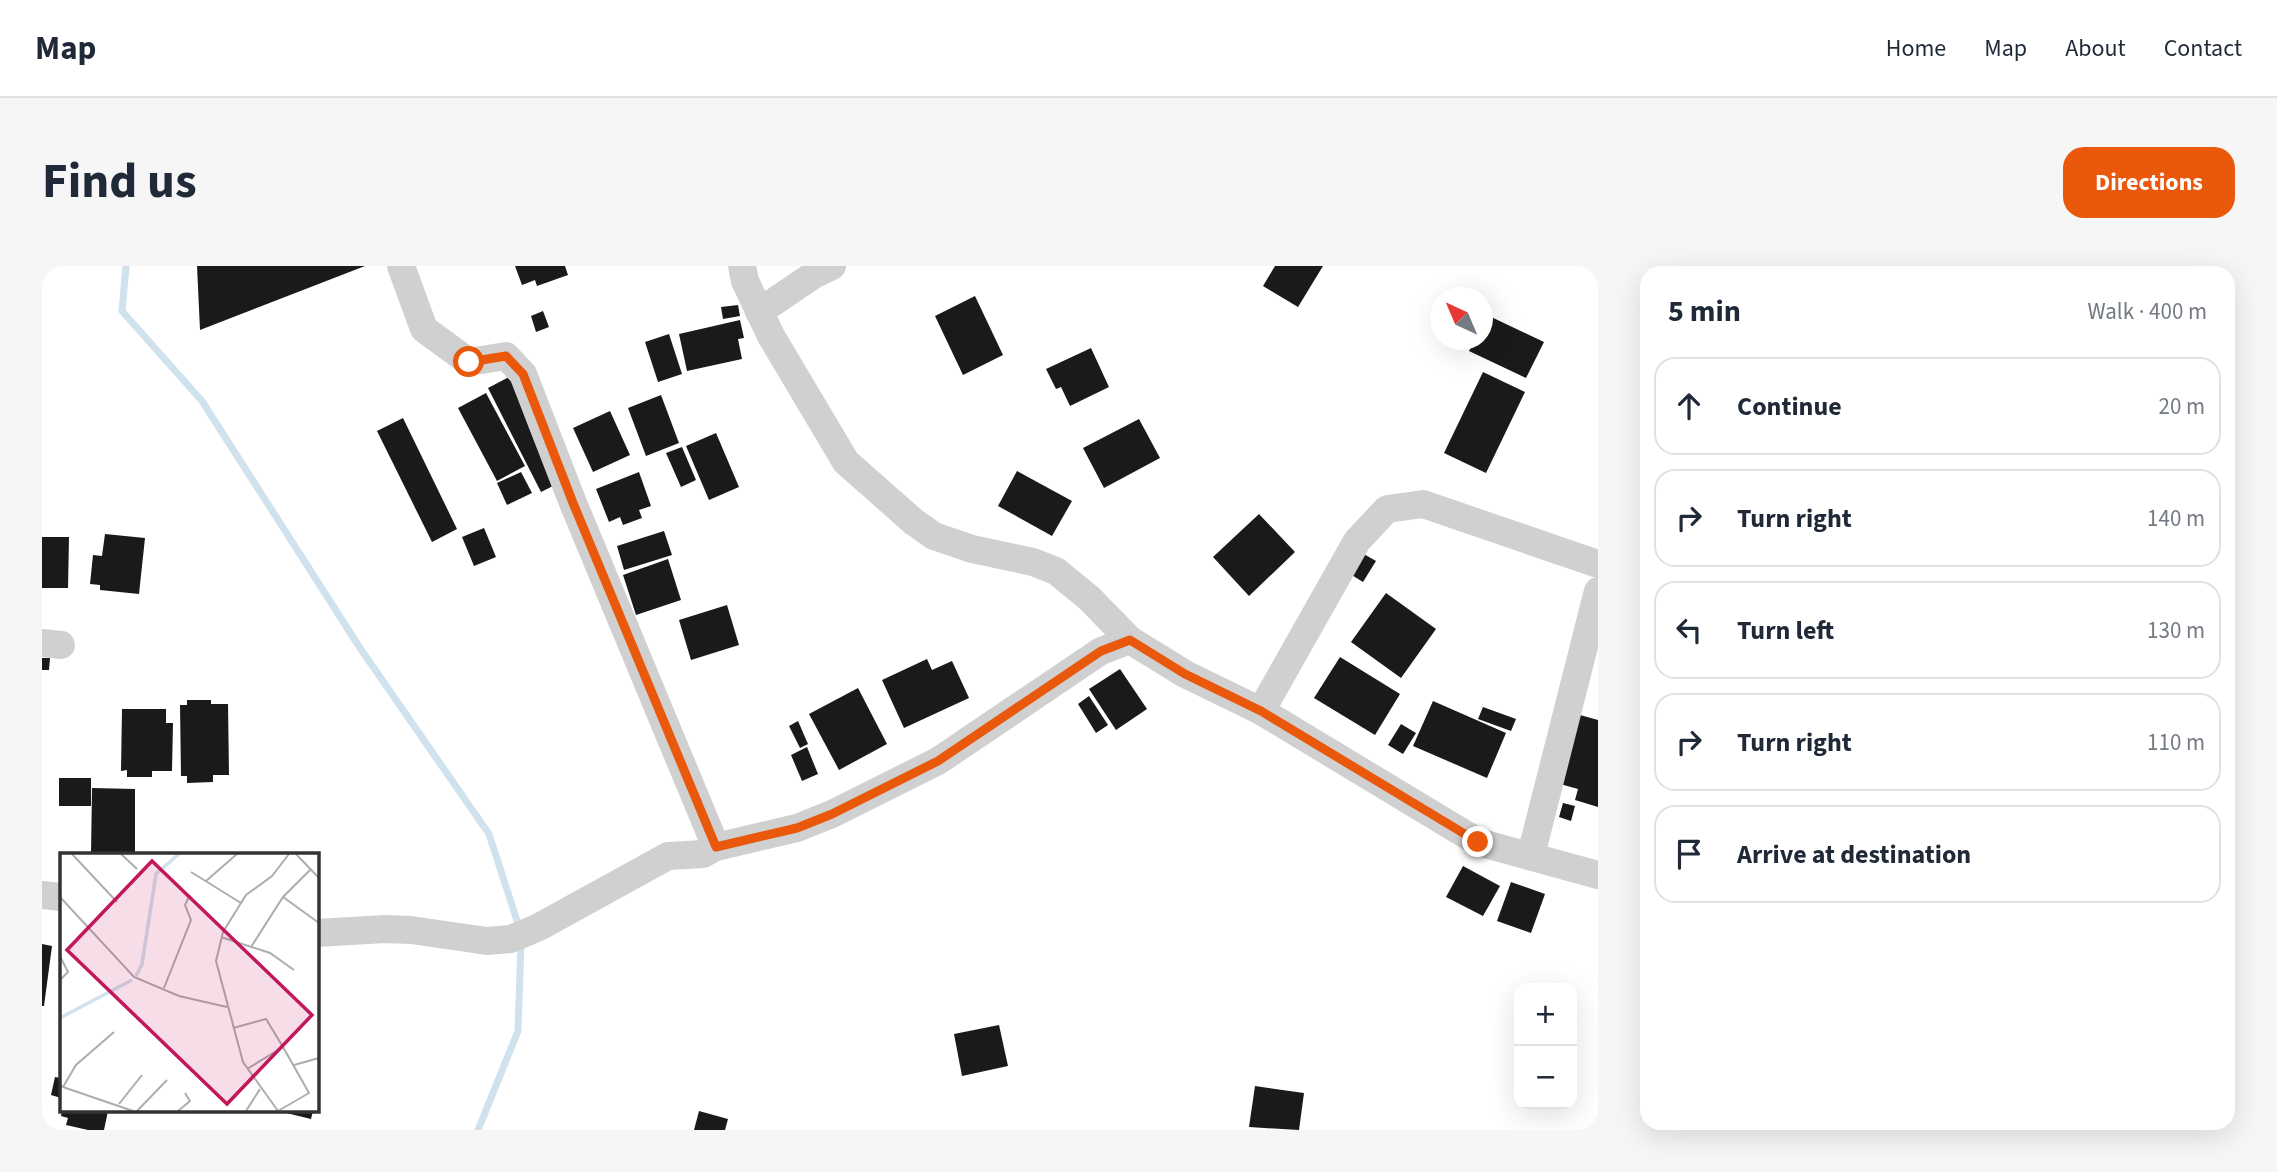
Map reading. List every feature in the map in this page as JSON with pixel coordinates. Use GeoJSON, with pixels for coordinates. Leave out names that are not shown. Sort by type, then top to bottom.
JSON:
{"type":"FeatureCollection","features":[{"type":"Feature","properties":{"kind":"street"},"geometry":{"type":"LineString","coordinates":[[401,266],[424,329],[469,362],[506,356],[523,374],[573,503],[716,847]]}},
{"type":"Feature","properties":{"kind":"street"},"geometry":{"type":"LineString","coordinates":[[741,266],[759,312],[846,462],[914,522],[934,536],[972,549],[1033,562],[1056,571],[1089,598],[1130,640],[1185,674],[1261,711],[1478,842],[1598,875]]}},
{"type":"Feature","properties":{"kind":"street"},"geometry":{"type":"LineString","coordinates":[[759,312],[815,274],[832,266]]}},
{"type":"Feature","properties":{"kind":"street"},"geometry":{"type":"LineString","coordinates":[[1261,711],[1357,541],[1387,509],[1423,504],[1598,564]]}},
{"type":"Feature","properties":{"kind":"street"},"geometry":{"type":"LineString","coordinates":[[1531,855],[1598,591]]}},
{"type":"Feature","properties":{"kind":"street"},"geometry":{"type":"LineString","coordinates":[[318,933],[385,929],[487,941],[511,939],[539,927],[668,856],[703,854],[716,847],[797,828],[856,803],[938,761],[1101,651],[1130,640]]}},
{"type":"Feature","properties":{"kind":"street"},"geometry":{"type":"LineString","coordinates":[[42,895],[60,897]]}},
{"type":"Feature","properties":{"kind":"building"},"geometry":{"type":"Polygon","coordinates":[[[197,266],[365,266],[200,330],[197,266]]]}},
{"type":"Feature","properties":{"kind":"building"},"geometry":{"type":"Polygon","coordinates":[[[515,266],[565,266],[568,275],[537,286],[535,280],[522,285],[515,266]]]}},
{"type":"Feature","properties":{"kind":"building"},"geometry":{"type":"Polygon","coordinates":[[[1275,266],[1323,266],[1298,307],[1263,286],[1275,266]]]}},
{"type":"Feature","properties":{"kind":"building"},"geometry":{"type":"Polygon","coordinates":[[[975,296],[1003,355],[963,375],[935,316],[975,296]]]}},
{"type":"Feature","properties":{"kind":"building"},"geometry":{"type":"Polygon","coordinates":[[[738,305],[740,316],[723,319],[721,307],[738,305]]]}},
{"type":"Feature","properties":{"kind":"building"},"geometry":{"type":"Polygon","coordinates":[[[543,311],[549,327],[536,332],[531,316],[543,311]]]}},
{"type":"Feature","properties":{"kind":"building"},"geometry":{"type":"Polygon","coordinates":[[[1493,318],[1544,342],[1526,378],[1469,351],[1493,350],[1493,318]]]}},
{"type":"Feature","properties":{"kind":"building"},"geometry":{"type":"Polygon","coordinates":[[[740,320],[744,338],[738,339],[742,359],[687,371],[679,334],[740,320]]]}},
{"type":"Feature","properties":{"kind":"building"},"geometry":{"type":"Polygon","coordinates":[[[669,334],[682,374],[658,382],[645,342],[669,334]]]}},
{"type":"Feature","properties":{"kind":"building"},"geometry":{"type":"Polygon","coordinates":[[[1091,348],[1109,387],[1070,406],[1061,387],[1056,389],[1046,369],[1091,348]]]}},
{"type":"Feature","properties":{"kind":"building"},"geometry":{"type":"Polygon","coordinates":[[[1483,372],[1525,392],[1486,473],[1444,453],[1483,372]]]}},
{"type":"Feature","properties":{"kind":"building"},"geometry":{"type":"Polygon","coordinates":[[[509,377],[563,481],[541,492],[488,388],[509,377]]]}},
{"type":"Feature","properties":{"kind":"building"},"geometry":{"type":"Polygon","coordinates":[[[486,393],[525,466],[497,481],[458,408],[486,393]]]}},
{"type":"Feature","properties":{"kind":"building"},"geometry":{"type":"Polygon","coordinates":[[[661,395],[679,443],[646,456],[628,408],[661,395]]]}},
{"type":"Feature","properties":{"kind":"building"},"geometry":{"type":"Polygon","coordinates":[[[610,411],[630,455],[593,472],[573,428],[610,411]]]}},
{"type":"Feature","properties":{"kind":"building"},"geometry":{"type":"Polygon","coordinates":[[[403,418],[457,529],[432,542],[377,431],[403,418]]]}},
{"type":"Feature","properties":{"kind":"building"},"geometry":{"type":"Polygon","coordinates":[[[1139,419],[1160,458],[1104,488],[1083,448],[1139,419]]]}},
{"type":"Feature","properties":{"kind":"building"},"geometry":{"type":"Polygon","coordinates":[[[716,433],[739,487],[709,500],[686,446],[716,433]]]}},
{"type":"Feature","properties":{"kind":"building"},"geometry":{"type":"Polygon","coordinates":[[[682,447],[696,480],[681,487],[666,453],[682,447]]]}},
{"type":"Feature","properties":{"kind":"building"},"geometry":{"type":"Polygon","coordinates":[[[1017,471],[1072,501],[1052,536],[998,506],[1017,471]]]}},
{"type":"Feature","properties":{"kind":"building"},"geometry":{"type":"Polygon","coordinates":[[[521,472],[532,493],[507,505],[497,483],[521,472]]]}},
{"type":"Feature","properties":{"kind":"building"},"geometry":{"type":"Polygon","coordinates":[[[639,472],[651,506],[639,510],[642,518],[623,525],[620,517],[609,522],[596,489],[639,472]]]}},
{"type":"Feature","properties":{"kind":"building"},"geometry":{"type":"Polygon","coordinates":[[[1259,514],[1295,552],[1249,596],[1213,557],[1259,514]]]}},
{"type":"Feature","properties":{"kind":"building"},"geometry":{"type":"Polygon","coordinates":[[[484,528],[496,557],[474,566],[462,537],[484,528]]]}},
{"type":"Feature","properties":{"kind":"building"},"geometry":{"type":"Polygon","coordinates":[[[664,531],[672,555],[624,570],[617,546],[664,531]]]}},
{"type":"Feature","properties":{"kind":"building"},"geometry":{"type":"Polygon","coordinates":[[[105,534],[145,538],[139,594],[100,590],[100,585],[90,584],[93,555],[102,556],[105,534]]]}},
{"type":"Feature","properties":{"kind":"building"},"geometry":{"type":"Polygon","coordinates":[[[42,537],[69,537],[68,588],[42,588],[42,537]]]}},
{"type":"Feature","properties":{"kind":"building"},"geometry":{"type":"Polygon","coordinates":[[[1362,553],[1376,561],[1363,582],[1350,574],[1362,553]]]}},
{"type":"Feature","properties":{"kind":"building"},"geometry":{"type":"Polygon","coordinates":[[[668,559],[681,600],[636,615],[623,575],[668,559]]]}},
{"type":"Feature","properties":{"kind":"building"},"geometry":{"type":"Polygon","coordinates":[[[1386,593],[1436,629],[1401,678],[1351,642],[1386,593]]]}},
{"type":"Feature","properties":{"kind":"building"},"geometry":{"type":"Polygon","coordinates":[[[727,605],[739,645],[691,660],[679,620],[727,605]]]}},
{"type":"Feature","properties":{"kind":"building"},"geometry":{"type":"Polygon","coordinates":[[[1340,657],[1400,694],[1375,735],[1314,698],[1340,657]]]}},
{"type":"Feature","properties":{"kind":"building"},"geometry":{"type":"Polygon","coordinates":[[[42,658],[50,658],[49,670],[42,670],[42,658]]]}},
{"type":"Feature","properties":{"kind":"building"},"geometry":{"type":"Polygon","coordinates":[[[927,659],[932,670],[952,661],[969,698],[904,728],[882,680],[927,659]]]}},
{"type":"Feature","properties":{"kind":"building"},"geometry":{"type":"Polygon","coordinates":[[[1120,669],[1147,709],[1116,730],[1089,689],[1120,669]]]}},
{"type":"Feature","properties":{"kind":"building"},"geometry":{"type":"Polygon","coordinates":[[[858,688],[887,744],[839,770],[809,714],[858,688]]]}},
{"type":"Feature","properties":{"kind":"building"},"geometry":{"type":"Polygon","coordinates":[[[1089,696],[1108,725],[1096,733],[1078,704],[1089,696]]]}},
{"type":"Feature","properties":{"kind":"building"},"geometry":{"type":"Polygon","coordinates":[[[187,700],[211,700],[211,704],[228,704],[229,775],[213,775],[213,782],[187,783],[187,776],[181,776],[180,705],[187,705],[187,700]]]}},
{"type":"Feature","properties":{"kind":"building"},"geometry":{"type":"Polygon","coordinates":[[[1433,701],[1506,733],[1487,778],[1413,746],[1433,701]]]}},
{"type":"Feature","properties":{"kind":"building"},"geometry":{"type":"Polygon","coordinates":[[[1483,707],[1516,719],[1511,731],[1478,719],[1483,707]]]}},
{"type":"Feature","properties":{"kind":"building"},"geometry":{"type":"Polygon","coordinates":[[[122,709],[166,709],[166,723],[173,723],[172,771],[152,771],[152,777],[127,777],[127,770],[121,771],[122,709]]]}},
{"type":"Feature","properties":{"kind":"building"},"geometry":{"type":"Polygon","coordinates":[[[1580,715],[1598,720],[1598,807],[1575,800],[1578,789],[1560,784],[1580,715]]]}},
{"type":"Feature","properties":{"kind":"building"},"geometry":{"type":"Polygon","coordinates":[[[798,721],[808,744],[800,748],[789,726],[798,721]]]}},
{"type":"Feature","properties":{"kind":"building"},"geometry":{"type":"Polygon","coordinates":[[[1401,724],[1416,733],[1403,754],[1388,745],[1401,724]]]}},
{"type":"Feature","properties":{"kind":"building"},"geometry":{"type":"Polygon","coordinates":[[[807,747],[818,774],[802,781],[791,755],[807,747]]]}},
{"type":"Feature","properties":{"kind":"building"},"geometry":{"type":"Polygon","coordinates":[[[59,778],[91,778],[91,806],[59,806],[59,778]]]}},
{"type":"Feature","properties":{"kind":"building"},"geometry":{"type":"Polygon","coordinates":[[[92,788],[135,789],[135,853],[91,853],[92,788]]]}},
{"type":"Feature","properties":{"kind":"building"},"geometry":{"type":"Polygon","coordinates":[[[1563,803],[1575,806],[1571,821],[1559,817],[1563,803]]]}},
{"type":"Feature","properties":{"kind":"building"},"geometry":{"type":"Polygon","coordinates":[[[1463,866],[1500,886],[1483,916],[1446,897],[1463,866]]]}},
{"type":"Feature","properties":{"kind":"building"},"geometry":{"type":"Polygon","coordinates":[[[1511,882],[1545,894],[1531,933],[1497,921],[1511,882]]]}},
{"type":"Feature","properties":{"kind":"building"},"geometry":{"type":"Polygon","coordinates":[[[42,944],[52,946],[44,1006],[42,1006],[42,944]]]}},
{"type":"Feature","properties":{"kind":"building"},"geometry":{"type":"Polygon","coordinates":[[[999,1025],[1008,1066],[962,1076],[954,1034],[999,1025]]]}},
{"type":"Feature","properties":{"kind":"building"},"geometry":{"type":"Polygon","coordinates":[[[55,1077],[60,1078],[60,1098],[51,1095],[55,1077]]]}},
{"type":"Feature","properties":{"kind":"building"},"geometry":{"type":"Polygon","coordinates":[[[1255,1086],[1304,1093],[1299,1130],[1249,1127],[1255,1086]]]}},
{"type":"Feature","properties":{"kind":"building"},"geometry":{"type":"Polygon","coordinates":[[[699,1111],[728,1119],[725,1130],[694,1130],[699,1111]]]}},
{"type":"Feature","properties":{"kind":"building"},"geometry":{"type":"Polygon","coordinates":[[[62,1112],[108,1112],[104,1130],[66,1125],[68,1118],[61,1116],[62,1112]]]}},
{"type":"Feature","properties":{"kind":"building"},"geometry":{"type":"Polygon","coordinates":[[[282,1112],[313,1112],[311,1119],[282,1112]]]}},
{"type":"Feature","properties":{"kind":"waterway"},"geometry":{"type":"LineString","coordinates":[[126,266],[122,311],[202,401],[360,648],[489,834],[519,927]]}},
{"type":"Feature","properties":{"kind":"waterway"},"geometry":{"type":"LineString","coordinates":[[478,1130],[518,1031],[521,942]]}},
{"type":"Feature","properties":{"kind":"route"},"geometry":{"type":"LineString","coordinates":[[469,362],[506,356],[523,374],[573,503],[716,847],[797,828],[832,814],[938,761],[1101,651],[1130,640],[1218,692],[1261,711],[1478,842]]}}]}
